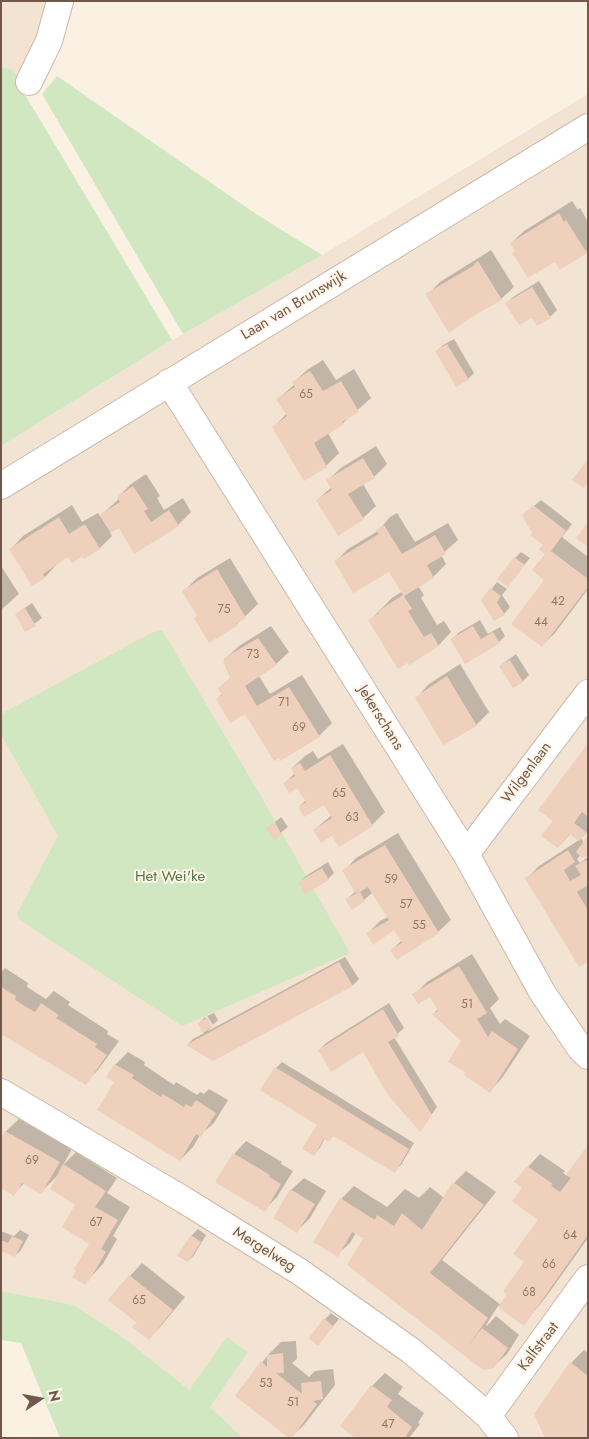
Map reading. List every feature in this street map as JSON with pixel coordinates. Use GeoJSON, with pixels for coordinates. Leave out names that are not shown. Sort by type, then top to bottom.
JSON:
{"type":"FeatureCollection","features":[{"type":"Feature","properties":{"kind":"street"},"geometry":{"type":"LineString","coordinates":[[29,82],[48,41],[60,1]]}},
{"type":"Feature","properties":{"kind":"street","name":"Laan van Brunswijk"},"geometry":{"type":"LineString","coordinates":[[1,486],[588,127]]}},
{"type":"Feature","properties":{"kind":"street","name":"Jekerschans"},"geometry":{"type":"LineString","coordinates":[[169,382],[466,854],[542,992],[580,1048],[588,1056]]}},
{"type":"Feature","properties":{"kind":"street","name":"Wilgenlaan"},"geometry":{"type":"LineString","coordinates":[[466,854],[588,693]]}},
{"type":"Feature","properties":{"kind":"street","name":"Mergelweg"},"geometry":{"type":"LineString","coordinates":[[1,1092],[300,1272],[410,1350],[488,1416],[505,1438]]}},
{"type":"Feature","properties":{"kind":"street","name":"Kalfstraat"},"geometry":{"type":"LineString","coordinates":[[488,1416],[588,1278]]}},
{"type":"Feature","properties":{"kind":"shaded area"},"geometry":{"type":"Polygon","coordinates":[[[1,1],[52,1],[44,34],[17,76],[11,69],[1,67],[1,1]]]}},
{"type":"Feature","properties":{"kind":"shaded area"},"geometry":{"type":"Polygon","coordinates":[[[588,94],[588,1438],[243,1438],[210,1407],[248,1352],[227,1338],[189,1391],[120,1335],[74,1305],[1,1291],[1,446],[172,340],[322,255],[588,94]]]}},
{"type":"Feature","properties":{"kind":"green space"},"geometry":{"type":"Polygon","coordinates":[[[1,67],[11,69],[17,76],[18,83],[172,340],[1,446],[1,67]]]}},
{"type":"Feature","properties":{"kind":"green space"},"geometry":{"type":"Polygon","coordinates":[[[57,76],[256,214],[322,255],[183,334],[42,94],[57,76]]]}},
{"type":"Feature","properties":{"kind":"green space","name":"Het Wei'ke"},"geometry":{"type":"Polygon","coordinates":[[[162,630],[259,793],[350,953],[182,1026],[20,920],[17,914],[58,836],[1,734],[1,714],[151,633],[162,630]]]}},
{"type":"Feature","properties":{"kind":"green space"},"geometry":{"type":"Polygon","coordinates":[[[1,1291],[74,1305],[120,1335],[189,1390],[227,1337],[248,1352],[210,1407],[243,1438],[60,1438],[21,1343],[1,1340],[1,1291]]]}},
{"type":"Feature","properties":{"kind":"building"},"geometry":{"type":"Polygon","coordinates":[[[559,213],[564,222],[566,220],[587,253],[560,270],[555,262],[528,278],[512,253],[515,252],[510,243],[559,213]]]}},
{"type":"Feature","properties":{"kind":"building"},"geometry":{"type":"Polygon","coordinates":[[[478,261],[502,300],[473,316],[449,333],[425,294],[475,265],[478,261]]]}},
{"type":"Feature","properties":{"kind":"building"},"geometry":{"type":"Polygon","coordinates":[[[532,287],[551,318],[537,326],[532,318],[519,325],[505,303],[532,287]]]}},
{"type":"Feature","properties":{"kind":"building"},"geometry":{"type":"Polygon","coordinates":[[[447,344],[469,380],[456,387],[435,351],[447,344]]]}},
{"type":"Feature","properties":{"kind":"building"},"geometry":{"type":"Polygon","coordinates":[[[310,371],[323,391],[341,381],[359,412],[314,443],[327,467],[304,481],[272,427],[287,416],[276,399],[295,387],[292,382],[310,371]]]}},
{"type":"Feature","properties":{"kind":"building"},"geometry":{"type":"Polygon","coordinates":[[[363,458],[375,478],[348,494],[364,519],[338,536],[316,500],[332,490],[326,480],[363,458]]]}},
{"type":"Feature","properties":{"kind":"building"},"geometry":{"type":"Polygon","coordinates":[[[588,459],[588,482],[583,488],[572,480],[588,459]]]}},
{"type":"Feature","properties":{"kind":"building"},"geometry":{"type":"Polygon","coordinates":[[[133,486],[148,509],[144,511],[151,522],[169,510],[179,526],[134,554],[119,528],[111,533],[99,515],[120,502],[117,497],[133,486]]]}},
{"type":"Feature","properties":{"kind":"building"},"geometry":{"type":"Polygon","coordinates":[[[533,505],[566,531],[551,551],[588,579],[588,587],[542,647],[511,624],[544,580],[532,570],[545,554],[539,550],[543,545],[530,535],[532,533],[522,515],[533,505]]]}},
{"type":"Feature","properties":{"kind":"building"},"geometry":{"type":"Polygon","coordinates":[[[59,517],[69,534],[85,524],[100,549],[84,559],[82,557],[72,563],[68,557],[43,574],[45,578],[32,586],[9,549],[59,517]]]}},
{"type":"Feature","properties":{"kind":"building"},"geometry":{"type":"Polygon","coordinates":[[[588,522],[588,547],[576,538],[588,522]]]}},
{"type":"Feature","properties":{"kind":"building"},"geometry":{"type":"Polygon","coordinates":[[[384,525],[402,554],[435,535],[446,554],[427,565],[434,578],[404,596],[412,609],[408,611],[424,637],[431,633],[439,646],[409,665],[407,663],[398,669],[368,620],[379,613],[378,611],[403,595],[389,572],[353,593],[334,561],[379,534],[376,530],[384,525]]]}},
{"type":"Feature","properties":{"kind":"building"},"geometry":{"type":"Polygon","coordinates":[[[514,557],[525,565],[508,587],[497,579],[514,557]]]}},
{"type":"Feature","properties":{"kind":"building"},"geometry":{"type":"Polygon","coordinates":[[[217,569],[246,618],[236,624],[237,626],[209,643],[194,618],[197,616],[182,591],[217,569]]]}},
{"type":"Feature","properties":{"kind":"building"},"geometry":{"type":"Polygon","coordinates":[[[490,588],[501,596],[497,602],[505,615],[494,621],[481,600],[490,588]]]}},
{"type":"Feature","properties":{"kind":"building"},"geometry":{"type":"Polygon","coordinates":[[[25,608],[36,626],[25,632],[15,614],[25,608]]]}},
{"type":"Feature","properties":{"kind":"building"},"geometry":{"type":"Polygon","coordinates":[[[473,626],[481,639],[493,632],[500,643],[465,664],[450,639],[473,626]]]}},
{"type":"Feature","properties":{"kind":"building"},"geometry":{"type":"Polygon","coordinates":[[[258,638],[277,665],[245,686],[257,706],[289,687],[320,737],[280,761],[279,758],[274,761],[245,714],[230,723],[216,699],[222,695],[218,688],[230,678],[223,661],[225,660],[224,658],[258,638]]]}},
{"type":"Feature","properties":{"kind":"building"},"geometry":{"type":"Polygon","coordinates":[[[510,660],[523,682],[513,688],[499,666],[510,660]]]}},
{"type":"Feature","properties":{"kind":"building"},"geometry":{"type":"Polygon","coordinates":[[[447,676],[477,726],[443,745],[415,697],[447,676]]]}},
{"type":"Feature","properties":{"kind":"building"},"geometry":{"type":"Polygon","coordinates":[[[588,743],[588,817],[582,812],[574,823],[586,832],[579,841],[569,834],[558,848],[541,836],[553,821],[538,810],[588,743]]]}},
{"type":"Feature","properties":{"kind":"building"},"geometry":{"type":"Polygon","coordinates":[[[330,755],[373,826],[339,847],[332,836],[321,843],[313,830],[332,818],[324,805],[304,817],[298,807],[306,802],[297,788],[289,793],[283,783],[295,776],[291,768],[300,763],[305,771],[330,755]]]}},
{"type":"Feature","properties":{"kind":"building"},"geometry":{"type":"Polygon","coordinates":[[[275,822],[282,835],[274,840],[266,828],[275,822]]]}},
{"type":"Feature","properties":{"kind":"building"},"geometry":{"type":"Polygon","coordinates":[[[588,835],[588,855],[582,858],[576,852],[588,835]]]}},
{"type":"Feature","properties":{"kind":"building"},"geometry":{"type":"Polygon","coordinates":[[[385,845],[439,933],[397,960],[390,950],[402,943],[394,930],[373,945],[366,933],[389,920],[368,887],[355,893],[342,870],[385,845]]]}},
{"type":"Feature","properties":{"kind":"building"},"geometry":{"type":"Polygon","coordinates":[[[568,850],[575,862],[564,870],[570,881],[581,875],[575,866],[586,860],[588,863],[588,885],[577,892],[588,910],[588,962],[579,967],[525,878],[568,850]]]}},
{"type":"Feature","properties":{"kind":"building"},"geometry":{"type":"Polygon","coordinates":[[[322,868],[329,880],[305,894],[298,882],[322,868]]]}},
{"type":"Feature","properties":{"kind":"building"},"geometry":{"type":"Polygon","coordinates":[[[360,892],[365,901],[352,910],[345,899],[360,892]]]}},
{"type":"Feature","properties":{"kind":"building"},"geometry":{"type":"Polygon","coordinates":[[[339,962],[353,986],[213,1061],[186,1045],[339,962]]]}},
{"type":"Feature","properties":{"kind":"building"},"geometry":{"type":"Polygon","coordinates":[[[459,966],[487,1013],[477,1019],[488,1037],[492,1031],[518,1049],[490,1093],[464,1075],[465,1072],[448,1062],[461,1041],[432,1014],[438,1011],[430,997],[418,1004],[412,994],[459,966]]]}},
{"type":"Feature","properties":{"kind":"building"},"geometry":{"type":"Polygon","coordinates":[[[1,987],[16,996],[15,1000],[35,1012],[41,1003],[59,1015],[56,1018],[97,1044],[95,1047],[107,1055],[86,1085],[1,1034],[1,987]]]}},
{"type":"Feature","properties":{"kind":"building"},"geometry":{"type":"Polygon","coordinates":[[[383,1009],[399,1036],[388,1042],[432,1115],[420,1132],[388,1095],[363,1052],[331,1072],[318,1050],[383,1009]]]}},
{"type":"Feature","properties":{"kind":"building"},"geometry":{"type":"Polygon","coordinates":[[[207,1018],[212,1027],[203,1033],[197,1023],[207,1018]]]}},
{"type":"Feature","properties":{"kind":"building"},"geometry":{"type":"Polygon","coordinates":[[[114,1064],[134,1075],[132,1078],[161,1097],[163,1094],[184,1107],[186,1104],[191,1107],[196,1100],[216,1113],[201,1137],[196,1134],[180,1161],[97,1110],[114,1082],[106,1077],[114,1064]]]}},
{"type":"Feature","properties":{"kind":"building"},"geometry":{"type":"Polygon","coordinates":[[[275,1067],[409,1149],[395,1173],[333,1136],[329,1142],[324,1139],[314,1156],[302,1149],[317,1125],[260,1090],[275,1067]]]}},
{"type":"Feature","properties":{"kind":"building"},"geometry":{"type":"Polygon","coordinates":[[[5,1131],[60,1162],[41,1194],[22,1183],[14,1196],[1,1188],[1,1137],[5,1131]]]}},
{"type":"Feature","properties":{"kind":"building"},"geometry":{"type":"Polygon","coordinates":[[[588,1145],[588,1235],[524,1326],[498,1307],[507,1294],[503,1291],[524,1262],[513,1254],[538,1220],[512,1201],[522,1188],[514,1182],[527,1166],[553,1184],[551,1186],[560,1192],[571,1178],[566,1175],[588,1145]]]}},
{"type":"Feature","properties":{"kind":"building"},"geometry":{"type":"Polygon","coordinates":[[[233,1153],[270,1175],[269,1177],[281,1184],[265,1212],[215,1182],[233,1153]]]}},
{"type":"Feature","properties":{"kind":"building"},"geometry":{"type":"Polygon","coordinates":[[[63,1164],[106,1191],[95,1207],[118,1220],[101,1249],[106,1252],[85,1285],[72,1277],[76,1271],[74,1269],[89,1244],[62,1227],[75,1205],[50,1189],[63,1164]]]}},
{"type":"Feature","properties":{"kind":"building"},"geometry":{"type":"Polygon","coordinates":[[[453,1182],[484,1205],[430,1273],[488,1318],[468,1346],[482,1328],[508,1348],[494,1368],[483,1370],[347,1265],[363,1238],[352,1232],[338,1257],[313,1242],[340,1198],[375,1220],[377,1215],[394,1226],[402,1213],[422,1230],[453,1182]]]}},
{"type":"Feature","properties":{"kind":"building"},"geometry":{"type":"Polygon","coordinates":[[[290,1189],[315,1204],[297,1233],[273,1218],[290,1189]]]}},
{"type":"Feature","properties":{"kind":"building"},"geometry":{"type":"Polygon","coordinates":[[[191,1235],[201,1242],[188,1262],[177,1256],[191,1235]]]}},
{"type":"Feature","properties":{"kind":"building"},"geometry":{"type":"Polygon","coordinates":[[[12,1236],[23,1241],[15,1257],[1,1251],[1,1240],[8,1243],[12,1236]]]}},
{"type":"Feature","properties":{"kind":"building"},"geometry":{"type":"Polygon","coordinates":[[[129,1275],[173,1310],[149,1340],[132,1327],[137,1323],[108,1300],[129,1275]]]}},
{"type":"Feature","properties":{"kind":"building"},"geometry":{"type":"Polygon","coordinates":[[[324,1318],[333,1326],[318,1346],[309,1338],[324,1318]]]}},
{"type":"Feature","properties":{"kind":"building"},"geometry":{"type":"Polygon","coordinates":[[[283,1353],[284,1373],[276,1373],[302,1394],[301,1383],[321,1381],[323,1399],[313,1401],[317,1404],[292,1438],[289,1438],[235,1396],[261,1361],[267,1367],[267,1355],[283,1353]]]}},
{"type":"Feature","properties":{"kind":"building"},"geometry":{"type":"Polygon","coordinates":[[[570,1362],[588,1376],[588,1438],[545,1438],[534,1414],[570,1362]]]}},
{"type":"Feature","properties":{"kind":"building"},"geometry":{"type":"Polygon","coordinates":[[[371,1385],[392,1400],[387,1407],[412,1427],[406,1436],[409,1438],[355,1438],[340,1426],[371,1385]]]}}]}
